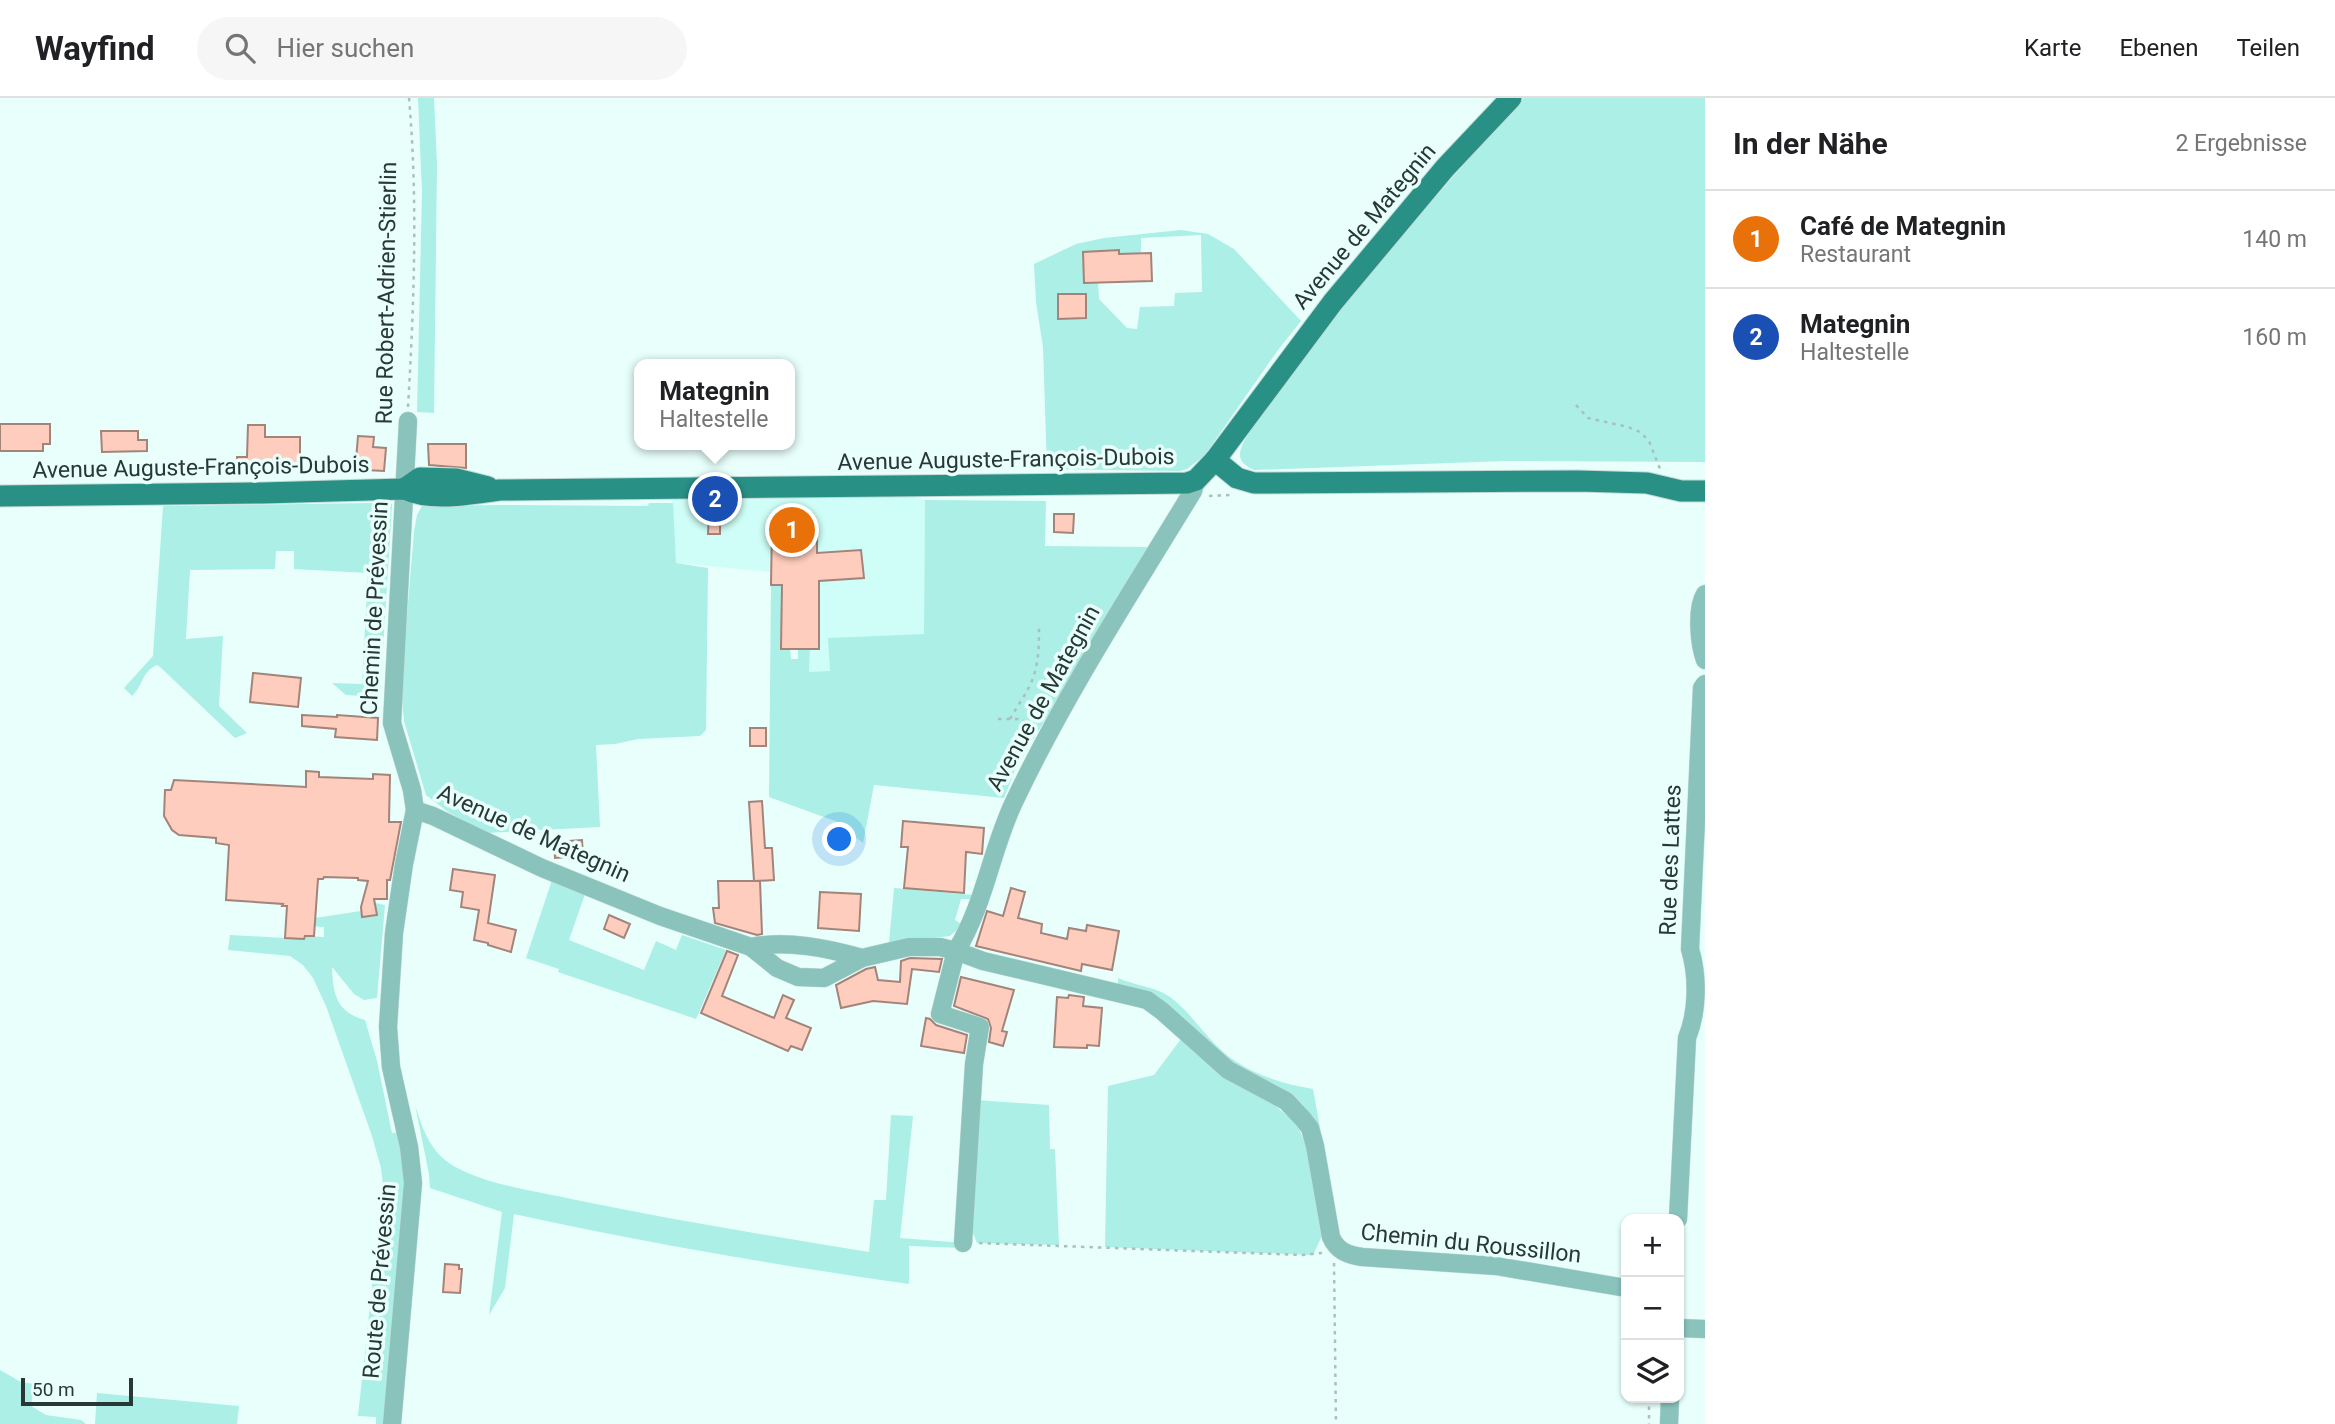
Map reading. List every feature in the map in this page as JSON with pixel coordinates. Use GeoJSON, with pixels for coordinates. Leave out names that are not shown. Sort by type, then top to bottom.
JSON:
{"type":"FeatureCollection","features":[{"type":"Feature","properties":{"kind":"main road","name":"Avenue de Mategnin"},"geometry":{"type":"LineString","coordinates":[[1215,460],[1333,302],[1445,168],[1511,98]]}},
{"type":"Feature","properties":{"kind":"main road","name":"Avenue Auguste-François-Dubois"},"geometry":{"type":"LineString","coordinates":[[0,496],[404,489],[420,478],[456,479],[500,490],[1164,485],[1187,484],[1196,480],[1215,460]]}},
{"type":"Feature","properties":{"kind":"main road"},"geometry":{"type":"LineString","coordinates":[[1215,460],[1237,478],[1254,484],[1578,481],[1647,483],[1681,491],[1705,491]]}},
{"type":"Feature","properties":{"kind":"street","name":"Rue Robert-Adrien-Stierlin"},"geometry":{"type":"LineString","coordinates":[[404,489],[408,421]]}},
{"type":"Feature","properties":{"kind":"street","name":"Avenue de Mategnin"},"geometry":{"type":"LineString","coordinates":[[963,1242],[974,1064],[980,1027],[940,1014],[956,951],[972,924],[1012,805],[1051,730],[1196,480]]}},
{"type":"Feature","properties":{"kind":"street","name":"Chemin de Prévessin"},"geometry":{"type":"LineString","coordinates":[[404,489],[392,723],[415,810]]}},
{"type":"Feature","properties":{"kind":"street"},"geometry":{"type":"LineString","coordinates":[[1705,594],[1701,600],[1700,642],[1705,660]]}},
{"type":"Feature","properties":{"kind":"street","name":"Rue des Lattes"},"geometry":{"type":"LineString","coordinates":[[1678,1214],[1696,1038],[1693,1023],[1695,967],[1690,949],[1702,688],[1705,684]]}},
{"type":"Feature","properties":{"kind":"street","name":"Avenue de Mategnin"},"geometry":{"type":"LineString","coordinates":[[415,810],[636,907],[751,947],[787,973],[808,978],[824,978],[862,958],[909,947],[940,947],[956,951]]}},
{"type":"Feature","properties":{"kind":"street","name":"Route de Prévessin"},"geometry":{"type":"LineString","coordinates":[[392,1424],[414,1183],[388,1049],[388,995],[402,876],[415,810]]}},
{"type":"Feature","properties":{"kind":"street","name":"Avenue de Mategnin"},"geometry":{"type":"LineString","coordinates":[[751,947],[786,944],[862,958]]}},
{"type":"Feature","properties":{"kind":"street","name":"Chemin du Roussillon"},"geometry":{"type":"LineString","coordinates":[[956,951],[983,961],[1147,1000],[1228,1070],[1286,1101],[1310,1128],[1331,1237],[1339,1250],[1362,1257],[1505,1268],[1621,1287]]}},
{"type":"Feature","properties":{"kind":"street"},"geometry":{"type":"LineString","coordinates":[[1684,1328],[1705,1329]]}},
{"type":"Feature","properties":{"kind":"street"},"geometry":{"type":"LineString","coordinates":[[1670,1403],[1670,1424]]}},
{"type":"Feature","properties":{"kind":"path","name":"Rue Robert-Adrien-Stierlin"},"geometry":{"type":"LineString","coordinates":[[408,421],[415,219],[415,159],[409,98]]}},
{"type":"Feature","properties":{"kind":"path"},"geometry":{"type":"LineString","coordinates":[[1576,405],[1588,418],[1628,426],[1640,432],[1649,441],[1660,470]]}},
{"type":"Feature","properties":{"kind":"path"},"geometry":{"type":"LineString","coordinates":[[1010,719],[1036,670],[1039,626]]}},
{"type":"Feature","properties":{"kind":"path"},"geometry":{"type":"LineString","coordinates":[[998,719],[1010,719],[1051,730]]}},
{"type":"Feature","properties":{"kind":"path"},"geometry":{"type":"LineString","coordinates":[[963,1242],[1302,1255],[1339,1250],[1333,1265],[1336,1424]]}},
{"type":"Feature","properties":{"kind":"path"},"geometry":{"type":"LineString","coordinates":[[1649,1403],[1649,1424]]}},
{"type":"Feature","properties":{"kind":"shaded area"},"geometry":{"type":"Polygon","coordinates":[[[418,98],[434,98],[437,165],[434,413],[417,412],[422,192],[418,98]]]}},
{"type":"Feature","properties":{"kind":"shaded area"},"geometry":{"type":"Polygon","coordinates":[[[1524,98],[1705,98],[1705,462],[1504,461],[1254,470],[1247,466],[1240,455],[1247,436],[1309,350],[1394,244],[1524,98]]]}},
{"type":"Feature","properties":{"kind":"shaded area"},"geometry":{"type":"Polygon","coordinates":[[[1181,230],[1208,234],[1234,249],[1301,321],[1204,456],[1187,469],[1047,469],[1043,347],[1036,302],[1034,264],[1076,244],[1104,238],[1181,230]],[[1201,235],[1141,238],[1141,253],[1119,254],[1119,250],[1083,252],[1084,283],[1098,282],[1099,299],[1127,328],[1137,329],[1140,307],[1174,306],[1175,293],[1202,292],[1201,235]]]}},
{"type":"Feature","properties":{"kind":"shaded area"},"geometry":{"type":"Polygon","coordinates":[[[906,495],[925,500],[924,634],[829,638],[830,672],[809,672],[810,649],[781,649],[771,572],[676,563],[672,496],[906,495]]]}},
{"type":"Feature","properties":{"kind":"shaded area"},"geometry":{"type":"Polygon","coordinates":[[[925,500],[1046,501],[1045,546],[1149,547],[1015,770],[1004,798],[874,785],[863,843],[835,821],[769,797],[771,585],[782,585],[782,648],[790,649],[791,659],[798,659],[798,648],[810,649],[809,672],[830,671],[828,638],[924,634],[925,500]]]}},
{"type":"Feature","properties":{"kind":"shaded area"},"geometry":{"type":"Polygon","coordinates":[[[649,503],[673,503],[676,563],[708,568],[706,730],[700,736],[638,739],[596,745],[600,827],[486,833],[448,812],[426,795],[404,721],[401,687],[414,532],[417,515],[422,506],[648,506],[649,503]]]}},
{"type":"Feature","properties":{"kind":"shaded area"},"geometry":{"type":"Polygon","coordinates":[[[392,504],[380,697],[346,695],[332,683],[362,684],[368,573],[294,569],[294,551],[276,551],[275,569],[190,570],[186,639],[223,636],[219,706],[247,733],[235,738],[157,665],[148,671],[132,696],[124,688],[153,656],[163,506],[392,504]]]}},
{"type":"Feature","properties":{"kind":"shaded area"},"geometry":{"type":"Polygon","coordinates":[[[552,880],[585,894],[569,940],[644,970],[656,941],[676,950],[682,935],[726,950],[696,1019],[558,972],[559,969],[526,958],[552,880]]]}},
{"type":"Feature","properties":{"kind":"shaded area"},"geometry":{"type":"Polygon","coordinates":[[[894,888],[973,895],[971,899],[961,899],[955,920],[963,925],[950,936],[889,943],[894,888]]]}},
{"type":"Feature","properties":{"kind":"shaded area"},"geometry":{"type":"Polygon","coordinates":[[[375,903],[385,905],[377,998],[364,1000],[354,994],[332,967],[338,1001],[355,1017],[365,1020],[377,1061],[392,1133],[399,1132],[406,1180],[384,1424],[376,1424],[376,1417],[358,1416],[383,1185],[372,1136],[326,1006],[313,978],[303,965],[290,956],[228,950],[230,935],[304,939],[305,936],[324,937],[324,927],[310,926],[315,918],[361,911],[362,917],[376,916],[375,903]]]}},
{"type":"Feature","properties":{"kind":"shaded area"},"geometry":{"type":"Polygon","coordinates":[[[1118,978],[1170,997],[1225,1053],[1248,1069],[1286,1083],[1313,1089],[1323,1144],[1150,994],[1118,984],[1118,978]]]}},
{"type":"Feature","properties":{"kind":"shaded area"},"geometry":{"type":"Polygon","coordinates":[[[1181,1039],[1272,1103],[1297,1124],[1306,1146],[1322,1236],[1313,1255],[1105,1247],[1108,1086],[1154,1075],[1181,1039]]]}},
{"type":"Feature","properties":{"kind":"shaded area"},"geometry":{"type":"Polygon","coordinates":[[[976,1100],[1049,1105],[1050,1149],[1055,1149],[1059,1245],[977,1243],[968,1221],[976,1100]]]}},
{"type":"Feature","properties":{"kind":"shaded area"},"geometry":{"type":"Polygon","coordinates":[[[415,1105],[436,1151],[449,1163],[477,1177],[612,1207],[869,1252],[874,1200],[886,1200],[891,1115],[913,1116],[900,1238],[963,1243],[963,1248],[909,1246],[909,1284],[711,1253],[514,1214],[505,1288],[489,1315],[502,1212],[430,1188],[415,1105]]]}},
{"type":"Feature","properties":{"kind":"shaded area"},"geometry":{"type":"Polygon","coordinates":[[[0,1370],[21,1382],[34,1384],[31,1406],[46,1415],[81,1420],[86,1424],[0,1424],[0,1370]]]}},
{"type":"Feature","properties":{"kind":"shaded area"},"geometry":{"type":"Polygon","coordinates":[[[97,1393],[239,1406],[237,1424],[95,1424],[97,1393]]]}},
{"type":"Feature","properties":{"kind":"building"},"geometry":{"type":"Polygon","coordinates":[[[1119,250],[1119,254],[1151,253],[1152,281],[1084,283],[1083,252],[1119,250]]]}},
{"type":"Feature","properties":{"kind":"building"},"geometry":{"type":"Polygon","coordinates":[[[1058,294],[1086,294],[1086,318],[1058,319],[1058,294]]]}},
{"type":"Feature","properties":{"kind":"building"},"geometry":{"type":"Polygon","coordinates":[[[0,424],[50,424],[50,444],[43,444],[43,451],[0,451],[0,424]]]}},
{"type":"Feature","properties":{"kind":"building"},"geometry":{"type":"Polygon","coordinates":[[[248,425],[265,425],[265,437],[300,437],[300,467],[257,467],[257,474],[238,474],[237,457],[247,457],[248,425]]]}},
{"type":"Feature","properties":{"kind":"building"},"geometry":{"type":"Polygon","coordinates":[[[101,431],[138,431],[138,440],[147,440],[147,451],[102,452],[101,431]]]}},
{"type":"Feature","properties":{"kind":"building"},"geometry":{"type":"Polygon","coordinates":[[[358,436],[374,437],[373,447],[386,448],[384,471],[366,470],[366,461],[356,460],[358,436]]]}},
{"type":"Feature","properties":{"kind":"building"},"geometry":{"type":"Polygon","coordinates":[[[428,444],[466,444],[466,468],[429,465],[428,444]]]}},
{"type":"Feature","properties":{"kind":"building"},"geometry":{"type":"Polygon","coordinates":[[[709,513],[720,513],[720,534],[708,534],[709,513]]]}},
{"type":"Feature","properties":{"kind":"building"},"geometry":{"type":"Polygon","coordinates":[[[1054,514],[1074,514],[1073,533],[1054,532],[1054,514]]]}},
{"type":"Feature","properties":{"kind":"building"},"geometry":{"type":"Polygon","coordinates":[[[817,526],[817,553],[861,550],[864,578],[819,581],[819,649],[781,649],[782,585],[771,585],[772,527],[817,526]]]}},
{"type":"Feature","properties":{"kind":"building"},"geometry":{"type":"Polygon","coordinates":[[[253,673],[301,678],[298,707],[250,702],[253,673]]]}},
{"type":"Feature","properties":{"kind":"building"},"geometry":{"type":"Polygon","coordinates":[[[302,715],[378,718],[377,740],[335,737],[336,729],[302,726],[302,715]]]}},
{"type":"Feature","properties":{"kind":"building"},"geometry":{"type":"Polygon","coordinates":[[[750,728],[766,728],[766,746],[750,746],[750,728]]]}},
{"type":"Feature","properties":{"kind":"building"},"geometry":{"type":"Polygon","coordinates":[[[306,771],[319,772],[319,777],[373,779],[373,774],[390,775],[389,822],[401,822],[390,880],[387,880],[387,899],[374,899],[377,915],[362,917],[361,907],[368,881],[324,877],[318,879],[314,936],[305,936],[304,939],[285,938],[287,906],[226,900],[229,845],[216,843],[216,838],[179,835],[172,830],[164,816],[165,790],[171,790],[174,780],[306,787],[306,771]]]}},
{"type":"Feature","properties":{"kind":"building"},"geometry":{"type":"Polygon","coordinates":[[[762,801],[765,848],[772,848],[774,880],[755,881],[760,881],[762,934],[757,935],[715,923],[713,908],[719,908],[718,881],[754,881],[749,802],[762,801]]]}},
{"type":"Feature","properties":{"kind":"building"},"geometry":{"type":"Polygon","coordinates":[[[903,821],[984,828],[982,854],[966,852],[964,893],[904,888],[908,847],[901,847],[903,821]]]}},
{"type":"Feature","properties":{"kind":"building"},"geometry":{"type":"Polygon","coordinates":[[[582,840],[583,856],[555,858],[554,842],[582,840]]]}},
{"type":"Feature","properties":{"kind":"building"},"geometry":{"type":"Polygon","coordinates":[[[453,869],[495,875],[488,923],[516,930],[511,952],[474,940],[479,910],[461,907],[463,892],[450,890],[453,869]]]}},
{"type":"Feature","properties":{"kind":"building"},"geometry":{"type":"Polygon","coordinates":[[[1011,888],[1025,892],[1018,918],[1042,924],[1041,933],[1067,939],[1069,928],[1086,931],[1087,925],[1119,931],[1112,970],[1082,964],[1081,971],[976,946],[987,911],[1003,916],[1011,888]]]}},
{"type":"Feature","properties":{"kind":"building"},"geometry":{"type":"Polygon","coordinates":[[[820,892],[861,894],[859,931],[818,928],[820,892]]]}},
{"type":"Feature","properties":{"kind":"building"},"geometry":{"type":"Polygon","coordinates":[[[609,915],[630,924],[624,938],[604,929],[609,915]]]}},
{"type":"Feature","properties":{"kind":"building"},"geometry":{"type":"Polygon","coordinates":[[[727,951],[738,955],[722,996],[774,1018],[783,995],[794,1000],[786,1018],[811,1028],[802,1050],[791,1046],[788,1051],[701,1013],[727,951]]]}},
{"type":"Feature","properties":{"kind":"building"},"geometry":{"type":"Polygon","coordinates":[[[910,958],[942,959],[939,972],[912,969],[907,1004],[873,1001],[841,1008],[836,985],[875,967],[878,980],[900,982],[901,961],[910,958]]]}},
{"type":"Feature","properties":{"kind":"building"},"geometry":{"type":"Polygon","coordinates":[[[961,977],[1014,990],[1002,1031],[1007,1032],[1003,1046],[989,1042],[991,1028],[988,1019],[954,1006],[961,977]]]}},
{"type":"Feature","properties":{"kind":"building"},"geometry":{"type":"Polygon","coordinates":[[[1069,995],[1084,997],[1083,1006],[1102,1008],[1099,1046],[1054,1047],[1057,997],[1068,998],[1069,995]]]}},
{"type":"Feature","properties":{"kind":"building"},"geometry":{"type":"Polygon","coordinates":[[[926,1018],[936,1025],[967,1035],[964,1053],[921,1046],[926,1018]]]}},
{"type":"Feature","properties":{"kind":"building"},"geometry":{"type":"Polygon","coordinates":[[[445,1264],[459,1265],[459,1269],[462,1269],[460,1293],[443,1292],[445,1264]]]}},
{"type":"Feature","properties":{"kind":"place","name":"Mategnin"},"geometry":{"type":"Point","coordinates":[715,499]}},
{"type":"Feature","properties":{"kind":"place","name":"Café de Mategnin"},"geometry":{"type":"Point","coordinates":[792,530]}}]}
